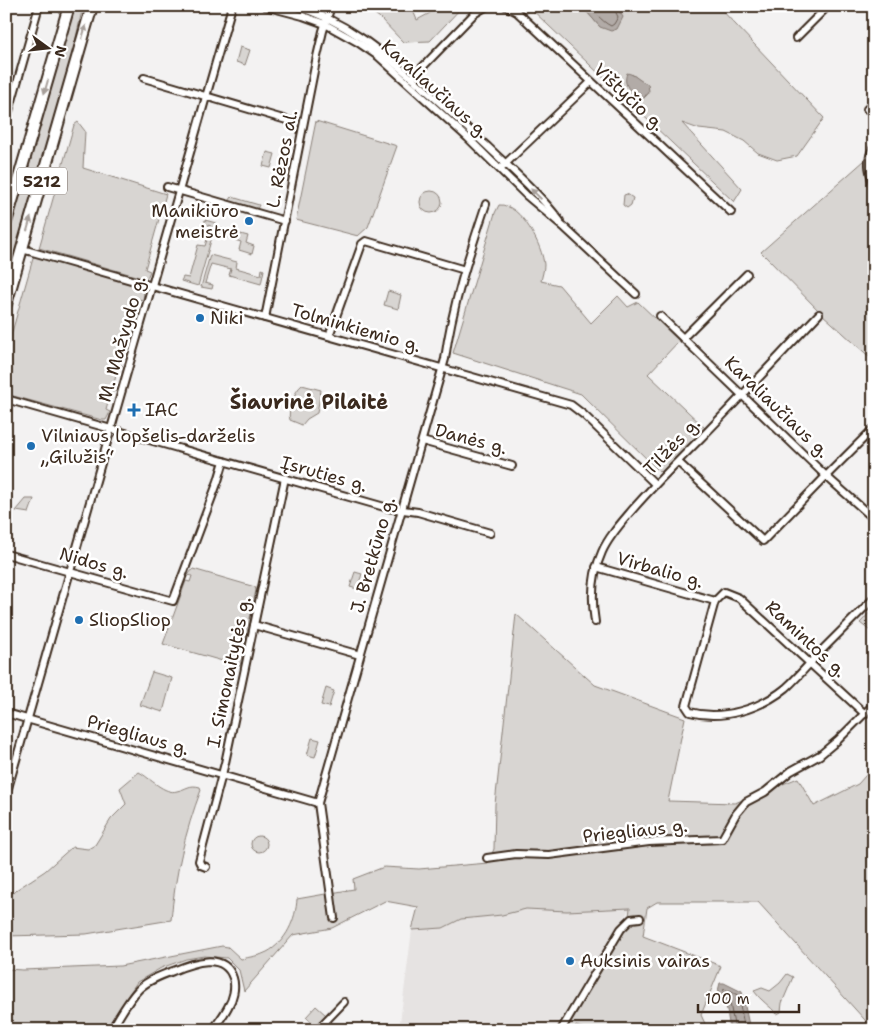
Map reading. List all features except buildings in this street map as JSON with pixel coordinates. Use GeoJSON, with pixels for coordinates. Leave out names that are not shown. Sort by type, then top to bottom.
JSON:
{"type":"FeatureCollection","features":[{"type":"Feature","properties":{"kind":"main road","name":"5212"},"geometry":{"type":"LineString","coordinates":[[6,222],[69,6]]}},
{"type":"Feature","properties":{"kind":"main road","name":"5212"},"geometry":{"type":"LineString","coordinates":[[6,304],[92,6]]}},
{"type":"Feature","properties":{"kind":"street"},"geometry":{"type":"LineString","coordinates":[[6,122],[39,6]]}},
{"type":"Feature","properties":{"kind":"street","name":"M. Mažvydo g."},"geometry":{"type":"LineString","coordinates":[[6,795],[232,6]]}},
{"type":"Feature","properties":{"kind":"street","name":"Karaliaučiaus g."},"geometry":{"type":"LineString","coordinates":[[265,6],[326,21],[378,56],[540,198],[565,228],[636,294]]}},
{"type":"Feature","properties":{"kind":"street","name":"Karaliaučiaus g."},"geometry":{"type":"LineString","coordinates":[[295,6],[373,45],[412,78],[503,166]]}},
{"type":"Feature","properties":{"kind":"street","name":"L. Rėzos al."},"geometry":{"type":"LineString","coordinates":[[265,318],[316,61],[331,6]]}},
{"type":"Feature","properties":{"kind":"street"},"geometry":{"type":"LineString","coordinates":[[412,78],[474,14],[486,6]]}},
{"type":"Feature","properties":{"kind":"street","name":"Vištyčio g."},"geometry":{"type":"LineString","coordinates":[[506,6],[517,12],[731,212]]}},
{"type":"Feature","properties":{"kind":"street"},"geometry":{"type":"LineString","coordinates":[[796,38],[828,6]]}},
{"type":"Feature","properties":{"kind":"street"},"geometry":{"type":"LineString","coordinates":[[144,78],[290,122]]}},
{"type":"Feature","properties":{"kind":"street"},"geometry":{"type":"LineString","coordinates":[[503,166],[591,82]]}},
{"type":"Feature","properties":{"kind":"street"},"geometry":{"type":"LineString","coordinates":[[867,110],[874,103]]}},
{"type":"Feature","properties":{"kind":"street"},"geometry":{"type":"LineString","coordinates":[[874,147],[870,152],[868,162],[874,187]]}},
{"type":"Feature","properties":{"kind":"street"},"geometry":{"type":"LineString","coordinates":[[167,187],[285,221]]}},
{"type":"Feature","properties":{"kind":"street","name":"J. Bretkūno g."},"geometry":{"type":"LineString","coordinates":[[334,918],[318,803],[442,369],[448,331],[465,270],[486,204]]}},
{"type":"Feature","properties":{"kind":"street"},"geometry":{"type":"LineString","coordinates":[[329,336],[362,244],[368,241],[465,270]]}},
{"type":"Feature","properties":{"kind":"street","name":"Tolminkiemio g."},"geometry":{"type":"LineString","coordinates":[[22,249],[571,405],[584,414],[655,484]]}},
{"type":"Feature","properties":{"kind":"street"},"geometry":{"type":"LineString","coordinates":[[684,338],[747,274]]}},
{"type":"Feature","properties":{"kind":"street","name":"Tilžės g."},"geometry":{"type":"LineString","coordinates":[[595,622],[592,596],[596,567],[608,541],[655,484],[819,314]]}},
{"type":"Feature","properties":{"kind":"street","name":"Karaliaučiaus g."},"geometry":{"type":"LineString","coordinates":[[660,316],[826,476],[874,519]]}},
{"type":"Feature","properties":{"kind":"street","name":"Įsruties g."},"geometry":{"type":"LineString","coordinates":[[6,398],[388,508],[419,512],[490,532]]}},
{"type":"Feature","properties":{"kind":"street"},"geometry":{"type":"LineString","coordinates":[[678,462],[763,542],[874,428]]}},
{"type":"Feature","properties":{"kind":"street","name":"Danės g."},"geometry":{"type":"LineString","coordinates":[[422,441],[512,466]]}},
{"type":"Feature","properties":{"kind":"street","name":"Nidos g."},"geometry":{"type":"LineString","coordinates":[[6,554],[173,601],[224,461]]}},
{"type":"Feature","properties":{"kind":"street","name":"I. Simonaitytės g."},"geometry":{"type":"LineString","coordinates":[[206,867],[201,866],[199,861],[222,775],[285,478]]}},
{"type":"Feature","properties":{"kind":"street","name":"Virbalio g."},"geometry":{"type":"LineString","coordinates":[[596,567],[715,601]]}},
{"type":"Feature","properties":{"kind":"street","name":"Ramintos g."},"geometry":{"type":"LineString","coordinates":[[715,601],[724,592],[739,598],[865,714]]}},
{"type":"Feature","properties":{"kind":"street"},"geometry":{"type":"LineString","coordinates":[[715,601],[686,706],[687,710],[701,715],[726,715],[767,701],[786,687],[874,598]]}},
{"type":"Feature","properties":{"kind":"street"},"geometry":{"type":"LineString","coordinates":[[254,625],[360,655]]}},
{"type":"Feature","properties":{"kind":"street"},"geometry":{"type":"LineString","coordinates":[[865,714],[874,704]]}},
{"type":"Feature","properties":{"kind":"street","name":"Priegliaus g."},"geometry":{"type":"LineString","coordinates":[[6,713],[318,803]]}},
{"type":"Feature","properties":{"kind":"street","name":"Priegliaus g."},"geometry":{"type":"LineString","coordinates":[[486,858],[516,854],[549,855],[657,841],[722,839],[736,814],[746,802],[765,792],[791,771],[820,755],[865,714]]}},
{"type":"Feature","properties":{"kind":"street"},"geometry":{"type":"LineString","coordinates":[[561,1030],[621,929],[631,919],[640,918]]}},
{"type":"Feature","properties":{"kind":"street"},"geometry":{"type":"LineString","coordinates":[[111,1030],[133,996],[147,983],[187,966],[210,961],[225,965],[234,983],[229,1006],[213,1030]]}},
{"type":"Feature","properties":{"kind":"street"},"geometry":{"type":"LineString","coordinates":[[318,1030],[344,1002]]}},
{"type":"Feature","properties":{"kind":"shaded area"},"geometry":{"type":"Polygon","coordinates":[[[74,6],[83,6],[71,60],[6,288],[6,240],[74,6]]]}},
{"type":"Feature","properties":{"kind":"shaded area"},"geometry":{"type":"Polygon","coordinates":[[[363,6],[411,6],[417,20],[443,6],[463,6],[430,41],[403,42],[379,17],[363,6]]]}},
{"type":"Feature","properties":{"kind":"shaded area"},"geometry":{"type":"Polygon","coordinates":[[[528,6],[564,6],[587,12],[600,27],[621,12],[616,6],[718,6],[824,118],[797,156],[777,160],[758,153],[744,141],[726,132],[699,129],[682,123],[742,189],[734,202],[528,6]],[[632,74],[642,100],[648,94],[643,83],[632,74]]]}},
{"type":"Feature","properties":{"kind":"shaded area"},"geometry":{"type":"Polygon","coordinates":[[[240,47],[250,50],[245,65],[236,62],[240,47]]]}},
{"type":"Feature","properties":{"kind":"shaded area"},"geometry":{"type":"Polygon","coordinates":[[[316,121],[397,146],[368,227],[358,236],[296,220],[316,121]]]}},
{"type":"Feature","properties":{"kind":"shaded area"},"geometry":{"type":"Polygon","coordinates":[[[78,122],[85,131],[83,168],[166,194],[145,269],[150,271],[147,278],[39,248],[74,125],[78,122]]]}},
{"type":"Feature","properties":{"kind":"shaded area"},"geometry":{"type":"Polygon","coordinates":[[[267,152],[275,154],[271,168],[263,166],[267,152]]]}},
{"type":"Feature","properties":{"kind":"shaded area"},"geometry":{"type":"Polygon","coordinates":[[[865,160],[874,196],[874,361],[822,314],[761,252],[865,160]]]}},
{"type":"Feature","properties":{"kind":"shaded area"},"geometry":{"type":"Polygon","coordinates":[[[431,191],[439,194],[442,202],[439,210],[431,213],[423,210],[420,202],[423,194],[431,191]]]}},
{"type":"Feature","properties":{"kind":"shaded area"},"geometry":{"type":"Polygon","coordinates":[[[627,194],[633,198],[631,205],[627,208],[623,205],[624,195],[627,194]]]}},
{"type":"Feature","properties":{"kind":"shaded area"},"geometry":{"type":"Polygon","coordinates":[[[232,197],[259,205],[257,209],[229,201],[232,197]]]}},
{"type":"Feature","properties":{"kind":"shaded area"},"geometry":{"type":"Polygon","coordinates":[[[499,205],[507,206],[523,218],[535,238],[543,257],[544,265],[541,281],[559,285],[591,323],[618,296],[628,307],[638,302],[679,341],[648,374],[705,428],[661,473],[581,394],[453,353],[499,205]]]}},
{"type":"Feature","properties":{"kind":"shaded area"},"geometry":{"type":"Polygon","coordinates":[[[205,220],[216,223],[198,286],[181,281],[183,277],[189,278],[198,245],[205,246],[211,226],[204,224],[205,220]]]}},
{"type":"Feature","properties":{"kind":"shaded area"},"geometry":{"type":"Polygon","coordinates":[[[218,228],[248,236],[246,243],[254,246],[252,254],[239,250],[241,242],[216,234],[218,228]]]}},
{"type":"Feature","properties":{"kind":"shaded area"},"geometry":{"type":"Polygon","coordinates":[[[34,255],[141,286],[143,289],[143,300],[138,299],[133,315],[137,316],[137,318],[132,320],[126,339],[131,341],[131,343],[129,345],[125,344],[119,363],[124,367],[118,368],[113,387],[117,391],[111,392],[106,410],[110,412],[106,420],[6,394],[6,353],[34,255]]]}},
{"type":"Feature","properties":{"kind":"shaded area"},"geometry":{"type":"Polygon","coordinates":[[[210,255],[237,262],[236,268],[261,275],[262,269],[264,270],[261,284],[229,275],[231,269],[211,264],[205,283],[213,285],[212,289],[201,287],[210,255]]]}},
{"type":"Feature","properties":{"kind":"shaded area"},"geometry":{"type":"Polygon","coordinates":[[[388,291],[401,295],[398,309],[384,305],[388,291]]]}},
{"type":"Feature","properties":{"kind":"shaded area"},"geometry":{"type":"Polygon","coordinates":[[[302,385],[321,390],[317,413],[307,419],[302,425],[290,420],[289,416],[294,396],[302,385]]]}},
{"type":"Feature","properties":{"kind":"shaded area"},"geometry":{"type":"Polygon","coordinates":[[[26,499],[34,499],[29,513],[16,511],[26,499]]]}},
{"type":"Feature","properties":{"kind":"shaded area"},"geometry":{"type":"Polygon","coordinates":[[[193,569],[255,587],[256,590],[240,666],[163,644],[186,581],[190,582],[192,576],[188,575],[193,569]]]}},
{"type":"Feature","properties":{"kind":"shaded area"},"geometry":{"type":"Polygon","coordinates":[[[355,572],[362,574],[357,589],[350,587],[355,572]]]}},
{"type":"Feature","properties":{"kind":"shaded area"},"geometry":{"type":"Polygon","coordinates":[[[874,608],[874,634],[860,623],[874,608]]]}},
{"type":"Feature","properties":{"kind":"shaded area"},"geometry":{"type":"Polygon","coordinates":[[[516,614],[595,685],[685,718],[668,801],[735,803],[798,778],[814,806],[858,784],[874,766],[874,1030],[758,902],[657,902],[647,908],[643,936],[721,966],[701,1015],[708,1030],[588,1030],[576,1026],[574,1030],[562,1030],[628,925],[630,908],[567,911],[526,909],[502,915],[461,919],[443,928],[412,930],[418,907],[385,901],[332,928],[293,935],[244,991],[239,970],[227,958],[204,956],[186,959],[161,968],[137,982],[105,1030],[6,1030],[6,969],[120,966],[222,946],[228,947],[241,959],[264,953],[274,948],[280,942],[292,922],[297,899],[354,889],[353,879],[384,867],[419,869],[488,863],[494,849],[495,804],[516,614]]]}},
{"type":"Feature","properties":{"kind":"shaded area"},"geometry":{"type":"Polygon","coordinates":[[[152,672],[172,678],[163,712],[140,705],[152,672]]]}},
{"type":"Feature","properties":{"kind":"shaded area"},"geometry":{"type":"Polygon","coordinates":[[[326,688],[334,691],[329,707],[321,705],[326,688]]]}},
{"type":"Feature","properties":{"kind":"shaded area"},"geometry":{"type":"Polygon","coordinates":[[[312,738],[320,740],[315,757],[307,755],[312,738]]]}},
{"type":"Feature","properties":{"kind":"shaded area"},"geometry":{"type":"Polygon","coordinates":[[[139,772],[168,791],[177,791],[193,786],[200,787],[201,790],[182,854],[171,920],[86,934],[6,936],[6,900],[16,890],[45,871],[72,847],[88,849],[95,845],[111,819],[126,804],[120,788],[139,772]]]}},
{"type":"Feature","properties":{"kind":"shaded area"},"geometry":{"type":"Polygon","coordinates":[[[259,836],[267,844],[259,852],[251,844],[259,836]]]}},
{"type":"Feature","properties":{"kind":"shaded area"},"geometry":{"type":"Polygon","coordinates":[[[630,908],[564,1014],[557,1030],[399,1030],[412,930],[443,928],[461,919],[502,915],[526,909],[567,911],[630,908]]]}},
{"type":"Feature","properties":{"kind":"shaded area"},"geometry":{"type":"Polygon","coordinates":[[[787,974],[793,977],[782,1003],[781,1012],[777,1014],[754,991],[762,988],[770,991],[787,974]]]}},
{"type":"Feature","properties":{"kind":"shaded area"},"geometry":{"type":"Polygon","coordinates":[[[316,1006],[326,1015],[316,1026],[306,1017],[316,1006]]]}},
{"type":"Feature","properties":{"kind":"water"},"geometry":{"type":"Polygon","coordinates":[[[564,6],[616,6],[623,17],[617,29],[611,31],[600,27],[587,12],[564,6]]]}},
{"type":"Feature","properties":{"kind":"water"},"geometry":{"type":"Polygon","coordinates":[[[627,73],[648,84],[649,91],[642,100],[627,86],[627,73]]]}},
{"type":"Feature","properties":{"kind":"water"},"geometry":{"type":"Polygon","coordinates":[[[720,983],[724,983],[742,992],[750,1030],[730,1030],[726,1004],[717,995],[720,983]]]}},
{"type":"Feature","properties":{"kind":"place","name":"Manikiūro meistrė"},"geometry":{"type":"Point","coordinates":[249,221]}},
{"type":"Feature","properties":{"kind":"place","name":"Niki"},"geometry":{"type":"Point","coordinates":[200,318]}},
{"type":"Feature","properties":{"kind":"place","name":"IAC"},"geometry":{"type":"Point","coordinates":[134,410]}},
{"type":"Feature","properties":{"kind":"place","name":"Vilniaus lopšelis-darželis „Gilužis“"},"geometry":{"type":"Point","coordinates":[31,446]}},
{"type":"Feature","properties":{"kind":"place","name":"SliopSliop"},"geometry":{"type":"Point","coordinates":[79,620]}},
{"type":"Feature","properties":{"kind":"place","name":"Auksinis vairas"},"geometry":{"type":"Point","coordinates":[570,961]}},
{"type":"Feature","properties":{"kind":"district","name":"Šiaurinė Pilaitė"},"geometry":{"type":"Point","coordinates":[309,402]}}]}
